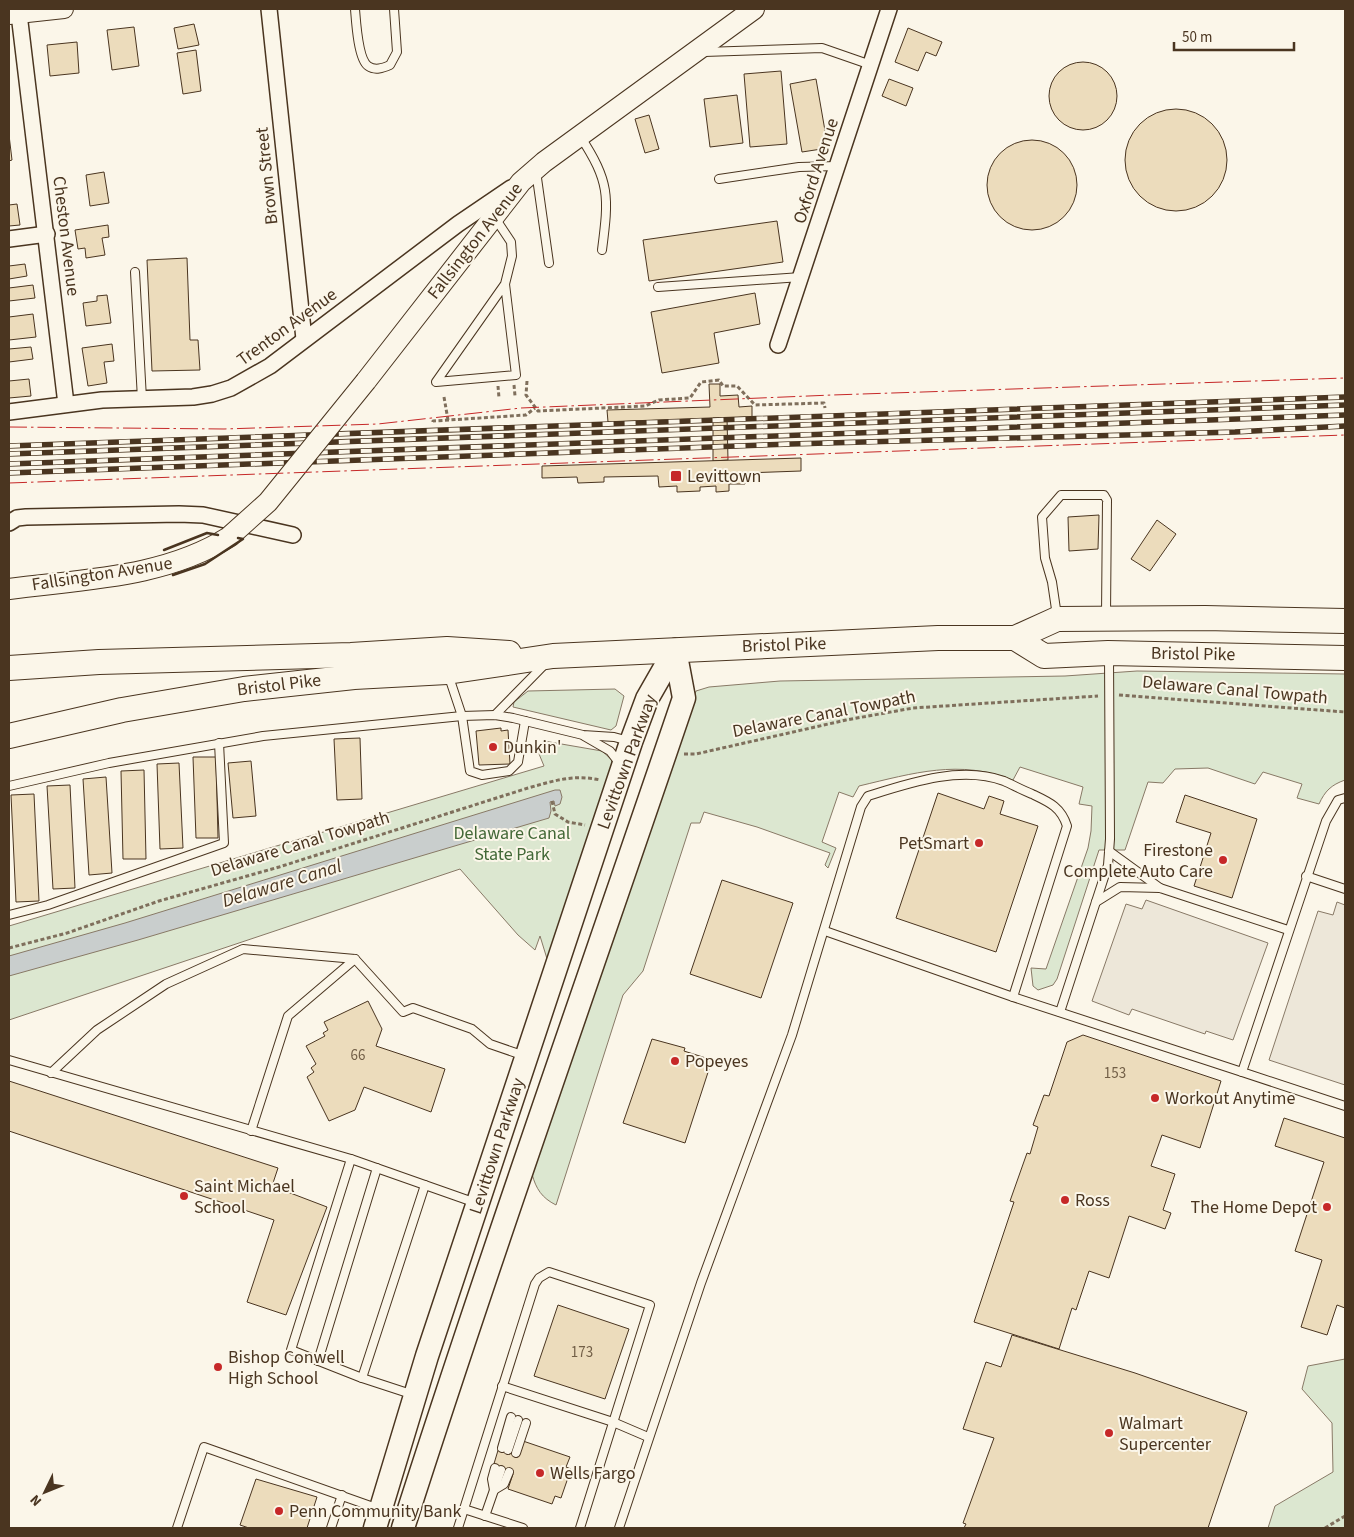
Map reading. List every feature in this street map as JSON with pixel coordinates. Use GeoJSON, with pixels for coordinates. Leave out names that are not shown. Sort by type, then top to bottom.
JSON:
{"type":"FeatureCollection","features":[{"type":"Feature","properties":{"kind":"highway","name":"Bristol Pike"},"geometry":{"type":"LineString","coordinates":[[9,736],[122,710],[236,690],[354,677],[447,672],[553,656],[938,638],[1015,638],[1057,619],[1345,621]]}},
{"type":"Feature","properties":{"kind":"highway","name":"Bristol Pike"},"geometry":{"type":"LineString","coordinates":[[1015,638],[1044,656],[1108,653],[1345,658]]}},
{"type":"Feature","properties":{"kind":"highway","name":"Bristol Pike"},"geometry":{"type":"LineString","coordinates":[[9,668],[98,662],[351,655],[446,649],[553,656]]}},
{"type":"Feature","properties":{"kind":"main road","name":"Fallsington Avenue"},"geometry":{"type":"LineString","coordinates":[[9,589],[159,567],[184,561],[229,537],[268,502],[366,381],[494,216],[528,176],[754,9]]}},
{"type":"Feature","properties":{"kind":"main road","name":"Levittown Parkway"},"geometry":{"type":"LineString","coordinates":[[378,1519],[478,1204],[622,768],[647,699],[674,650]]}},
{"type":"Feature","properties":{"kind":"main road","name":"Levittown Parkway"},"geometry":{"type":"LineString","coordinates":[[403,1528],[549,1087],[585,990],[684,698],[674,650]]}},
{"type":"Feature","properties":{"kind":"street"},"geometry":{"type":"LineString","coordinates":[[14,14],[64,9]]}},
{"type":"Feature","properties":{"kind":"street","name":"Brown Street"},"geometry":{"type":"LineString","coordinates":[[268,9],[304,339]]}},
{"type":"Feature","properties":{"kind":"street","name":"Oxford Avenue"},"geometry":{"type":"LineString","coordinates":[[778,345],[889,9]]}},
{"type":"Feature","properties":{"kind":"street","name":"Cheston Avenue"},"geometry":{"type":"LineString","coordinates":[[14,14],[47,234],[66,404]]}},
{"type":"Feature","properties":{"kind":"street","name":"Trenton Avenue"},"geometry":{"type":"LineString","coordinates":[[9,412],[102,400],[193,397],[231,388],[270,366],[458,224],[528,176]]}},
{"type":"Feature","properties":{"kind":"street"},"geometry":{"type":"LineString","coordinates":[[9,239],[47,234]]}},
{"type":"Feature","properties":{"kind":"street"},"geometry":{"type":"LineString","coordinates":[[9,523],[17,518],[26,517],[203,515],[293,535]]}},
{"type":"Feature","properties":{"kind":"lane"},"geometry":{"type":"LineString","coordinates":[[355,9],[364,62],[368,67],[378,69],[390,65],[397,52],[394,9]]}},
{"type":"Feature","properties":{"kind":"lane"},"geometry":{"type":"LineString","coordinates":[[695,52],[822,48],[871,65]]}},
{"type":"Feature","properties":{"kind":"lane"},"geometry":{"type":"LineString","coordinates":[[580,136],[594,157],[604,182],[606,220],[602,250]]}},
{"type":"Feature","properties":{"kind":"lane"},"geometry":{"type":"LineString","coordinates":[[719,179],[799,167],[838,166]]}},
{"type":"Feature","properties":{"kind":"lane"},"geometry":{"type":"LineString","coordinates":[[528,176],[549,263]]}},
{"type":"Feature","properties":{"kind":"lane"},"geometry":{"type":"LineString","coordinates":[[494,216],[511,242],[512,256],[505,284],[516,375],[436,382],[505,284]]}},
{"type":"Feature","properties":{"kind":"lane"},"geometry":{"type":"LineString","coordinates":[[135,272],[142,399]]}},
{"type":"Feature","properties":{"kind":"lane"},"geometry":{"type":"LineString","coordinates":[[658,288],[801,277]]}},
{"type":"Feature","properties":{"kind":"lane"},"geometry":{"type":"LineString","coordinates":[[1057,619],[1052,582],[1045,558],[1042,517],[1060,495],[1104,495],[1108,500],[1106,618]]}},
{"type":"Feature","properties":{"kind":"lane"},"geometry":{"type":"LineString","coordinates":[[1060,1012],[1108,865],[1108,653]]}},
{"type":"Feature","properties":{"kind":"lane"},"geometry":{"type":"LineString","coordinates":[[496,715],[553,656]]}},
{"type":"Feature","properties":{"kind":"lane"},"geometry":{"type":"LineString","coordinates":[[447,672],[462,716],[470,771],[482,775],[509,772],[518,762],[525,720]]}},
{"type":"Feature","properties":{"kind":"lane"},"geometry":{"type":"LineString","coordinates":[[9,786],[110,763],[219,743],[304,730],[462,716],[496,715],[525,720],[583,735],[614,737],[631,742]]}},
{"type":"Feature","properties":{"kind":"lane"},"geometry":{"type":"LineString","coordinates":[[583,735],[610,751],[622,768]]}},
{"type":"Feature","properties":{"kind":"lane"},"geometry":{"type":"LineString","coordinates":[[9,915],[48,905],[224,843],[219,743]]}},
{"type":"Feature","properties":{"kind":"lane"},"geometry":{"type":"LineString","coordinates":[[619,1528],[648,1437],[738,1178],[792,1035],[861,807],[868,796],[911,782],[956,776],[981,776],[1003,781],[1053,804],[1063,813],[1067,826],[1013,996]]}},
{"type":"Feature","properties":{"kind":"lane"},"geometry":{"type":"LineString","coordinates":[[1242,1072],[1306,876],[1326,821],[1338,800],[1345,798]]}},
{"type":"Feature","properties":{"kind":"lane"},"geometry":{"type":"LineString","coordinates":[[1109,851],[1160,888]]}},
{"type":"Feature","properties":{"kind":"lane"},"geometry":{"type":"LineString","coordinates":[[1306,876],[1345,888]]}},
{"type":"Feature","properties":{"kind":"lane"},"geometry":{"type":"LineString","coordinates":[[1095,903],[1120,886],[1160,888],[1288,930]]}},
{"type":"Feature","properties":{"kind":"lane"},"geometry":{"type":"LineString","coordinates":[[825,931],[1060,1012],[1345,1106]]}},
{"type":"Feature","properties":{"kind":"lane"},"geometry":{"type":"LineString","coordinates":[[51,1073],[97,1030],[166,984],[243,949],[355,960],[403,1012],[413,1008],[472,1029],[490,1044],[527,1057]]}},
{"type":"Feature","properties":{"kind":"lane"},"geometry":{"type":"LineString","coordinates":[[251,1131],[288,1016],[355,960]]}},
{"type":"Feature","properties":{"kind":"lane"},"geometry":{"type":"LineString","coordinates":[[9,1060],[351,1159],[478,1204]]}},
{"type":"Feature","properties":{"kind":"lane"},"geometry":{"type":"LineString","coordinates":[[351,1159],[291,1350],[362,1378],[416,1396]]}},
{"type":"Feature","properties":{"kind":"lane"},"geometry":{"type":"LineString","coordinates":[[318,1361],[377,1168]]}},
{"type":"Feature","properties":{"kind":"lane"},"geometry":{"type":"LineString","coordinates":[[362,1378],[425,1185]]}},
{"type":"Feature","properties":{"kind":"lane"},"geometry":{"type":"LineString","coordinates":[[458,1528],[535,1284],[545,1274],[554,1272],[650,1305],[580,1528]]}},
{"type":"Feature","properties":{"kind":"lane"},"geometry":{"type":"LineString","coordinates":[[502,1386],[613,1422],[648,1437]]}},
{"type":"Feature","properties":{"kind":"lane"},"geometry":{"type":"LineString","coordinates":[[508,1450],[518,1420],[508,1450]]}},
{"type":"Feature","properties":{"kind":"lane"},"geometry":{"type":"LineString","coordinates":[[177,1528],[204,1447],[342,1495],[378,1519]]}},
{"type":"Feature","properties":{"kind":"lane"},"geometry":{"type":"LineString","coordinates":[[485,1516],[494,1490],[492,1480],[502,1470],[504,1484],[494,1490]]}},
{"type":"Feature","properties":{"kind":"lane"},"geometry":{"type":"LineString","coordinates":[[330,1528],[342,1495]]}},
{"type":"Feature","properties":{"kind":"lane"},"geometry":{"type":"LineString","coordinates":[[464,1509],[522,1528]]}},
{"type":"Feature","properties":{"kind":"path"},"geometry":{"type":"LineString","coordinates":[[527,381],[526,395],[538,411],[645,406],[659,400],[690,398],[701,382],[719,380],[723,386],[737,386],[755,405],[824,403],[825,408]]}},
{"type":"Feature","properties":{"kind":"path"},"geometry":{"type":"LineString","coordinates":[[514,382],[515,396]]}},
{"type":"Feature","properties":{"kind":"path"},"geometry":{"type":"LineString","coordinates":[[444,397],[448,420]]}},
{"type":"Feature","properties":{"kind":"path"},"geometry":{"type":"LineString","coordinates":[[433,422],[432,420],[526,415],[535,408]]}},
{"type":"Feature","properties":{"kind":"path","name":"Delaware Canal Towpath"},"geometry":{"type":"LineString","coordinates":[[1122,695],[1345,712]]}},
{"type":"Feature","properties":{"kind":"path","name":"Delaware Canal Towpath"},"geometry":{"type":"LineString","coordinates":[[684,754],[696,754],[846,720],[913,708],[1090,696]]}},
{"type":"Feature","properties":{"kind":"path","name":"Delaware Canal Towpath"},"geometry":{"type":"LineString","coordinates":[[9,948],[67,933],[160,901],[279,867],[528,788],[565,778],[583,776],[601,780]]}},
{"type":"Feature","properties":{"kind":"path"},"geometry":{"type":"LineString","coordinates":[[552,801],[555,814],[568,822],[585,826]]}},
{"type":"Feature","properties":{"kind":"path"},"geometry":{"type":"LineString","coordinates":[[1328,1527],[1345,1516]]}},
{"type":"Feature","properties":{"kind":"green space"},"geometry":{"type":"Polygon","coordinates":[[[1137,671],[1345,674],[1345,780],[1329,789],[1319,804],[1297,798],[1302,784],[1263,772],[1255,784],[1208,768],[1175,769],[1163,783],[1148,782],[1125,850],[1099,850],[1057,979],[1053,985],[1038,990],[1033,986],[1031,968],[1046,969],[1088,848],[1092,806],[1079,804],[1083,787],[1020,767],[1013,780],[974,770],[936,770],[859,786],[853,797],[839,792],[822,842],[836,848],[828,868],[825,865],[830,853],[757,827],[704,812],[700,823],[691,823],[643,971],[623,995],[556,1205],[543,1196],[535,1184],[532,1174],[656,815],[696,691],[709,687],[780,681],[1065,676],[1137,671]]]}},
{"type":"Feature","properties":{"kind":"green space"},"geometry":{"type":"Polygon","coordinates":[[[615,689],[624,696],[616,726],[611,730],[513,707],[514,702],[528,691],[615,689]]]}},
{"type":"Feature","properties":{"kind":"green space","name":"Delaware Canal State Park"},"geometry":{"type":"Polygon","coordinates":[[[544,741],[602,751],[612,760],[613,771],[548,962],[540,936],[535,950],[518,935],[460,869],[9,1020],[9,926],[544,766],[537,749],[544,741]]]}},
{"type":"Feature","properties":{"kind":"green space"},"geometry":{"type":"Polygon","coordinates":[[[1345,1359],[1345,1528],[1268,1528],[1275,1506],[1333,1472],[1332,1423],[1302,1389],[1308,1366],[1345,1359]]]}},
{"type":"Feature","properties":{"kind":"shaded area"},"geometry":{"type":"Polygon","coordinates":[[[1146,900],[1268,943],[1233,1040],[1206,1031],[1205,1034],[1132,1009],[1129,1015],[1092,1001],[1126,904],[1142,909],[1146,900]]]}},
{"type":"Feature","properties":{"kind":"shaded area"},"geometry":{"type":"Polygon","coordinates":[[[1337,902],[1345,905],[1345,1085],[1269,1060],[1318,911],[1333,915],[1337,902]]]}},
{"type":"Feature","properties":{"kind":"water","name":"Delaware Canal"},"geometry":{"type":"Polygon","coordinates":[[[560,790],[562,797],[560,804],[555,806],[554,801],[550,802],[551,811],[549,818],[138,940],[9,976],[9,956],[125,923],[560,790]]]}},
{"type":"Feature","properties":{"kind":"building"},"geometry":{"type":"Polygon","coordinates":[[[194,24],[199,45],[178,49],[174,28],[194,24]]]}},
{"type":"Feature","properties":{"kind":"building"},"geometry":{"type":"Polygon","coordinates":[[[134,27],[139,66],[112,70],[107,30],[134,27]]]}},
{"type":"Feature","properties":{"kind":"building"},"geometry":{"type":"Polygon","coordinates":[[[908,28],[942,42],[936,56],[926,52],[918,71],[895,62],[908,28]]]}},
{"type":"Feature","properties":{"kind":"building"},"geometry":{"type":"Polygon","coordinates":[[[77,42],[79,73],[50,76],[47,45],[77,42]]]}},
{"type":"Feature","properties":{"kind":"building"},"geometry":{"type":"Polygon","coordinates":[[[196,50],[201,91],[183,94],[177,53],[196,50]]]}},
{"type":"Feature","properties":{"kind":"building"},"geometry":{"type":"Polygon","coordinates":[[[1090,62],[1102,68],[1111,77],[1117,89],[1115,109],[1107,120],[1090,130],[1076,130],[1059,120],[1051,109],[1049,89],[1059,72],[1070,64],[1090,62]]]}},
{"type":"Feature","properties":{"kind":"building"},"geometry":{"type":"Polygon","coordinates":[[[781,71],[787,144],[750,147],[744,74],[781,71]]]}},
{"type":"Feature","properties":{"kind":"building"},"geometry":{"type":"Polygon","coordinates":[[[816,79],[828,148],[802,152],[790,84],[816,79]]]}},
{"type":"Feature","properties":{"kind":"building"},"geometry":{"type":"Polygon","coordinates":[[[889,79],[913,88],[906,106],[882,96],[889,79]]]}},
{"type":"Feature","properties":{"kind":"building"},"geometry":{"type":"Polygon","coordinates":[[[737,95],[743,143],[710,147],[704,99],[737,95]]]}},
{"type":"Feature","properties":{"kind":"building"},"geometry":{"type":"Polygon","coordinates":[[[1176,109],[1186,110],[1205,117],[1219,131],[1226,150],[1226,170],[1219,189],[1205,203],[1186,210],[1176,211],[1166,210],[1147,203],[1133,189],[1126,170],[1125,160],[1126,150],[1133,131],[1147,117],[1166,110],[1176,109]]]}},
{"type":"Feature","properties":{"kind":"building"},"geometry":{"type":"Polygon","coordinates":[[[649,115],[659,149],[645,153],[635,119],[649,115]]]}},
{"type":"Feature","properties":{"kind":"building"},"geometry":{"type":"Polygon","coordinates":[[[9,135],[12,160],[9,161],[9,135]]]}},
{"type":"Feature","properties":{"kind":"building"},"geometry":{"type":"Polygon","coordinates":[[[1032,140],[1049,144],[1064,153],[1073,168],[1077,185],[1073,202],[1064,217],[1049,226],[1032,230],[1015,226],[1000,217],[991,202],[987,185],[991,168],[1000,153],[1015,144],[1032,140]]]}},
{"type":"Feature","properties":{"kind":"building"},"geometry":{"type":"Polygon","coordinates":[[[104,172],[109,203],[90,206],[86,175],[104,172]]]}},
{"type":"Feature","properties":{"kind":"building"},"geometry":{"type":"Polygon","coordinates":[[[17,204],[20,225],[9,226],[9,205],[17,204]]]}},
{"type":"Feature","properties":{"kind":"building"},"geometry":{"type":"Polygon","coordinates":[[[777,221],[783,262],[649,281],[643,240],[777,221]]]}},
{"type":"Feature","properties":{"kind":"building"},"geometry":{"type":"Polygon","coordinates":[[[108,225],[109,237],[102,238],[105,255],[86,258],[85,248],[78,249],[75,230],[108,225]]]}},
{"type":"Feature","properties":{"kind":"building"},"geometry":{"type":"Polygon","coordinates":[[[187,258],[190,340],[198,340],[200,370],[152,371],[147,260],[187,258]]]}},
{"type":"Feature","properties":{"kind":"building"},"geometry":{"type":"Polygon","coordinates":[[[25,264],[27,276],[9,279],[9,266],[25,264]]]}},
{"type":"Feature","properties":{"kind":"building"},"geometry":{"type":"Polygon","coordinates":[[[33,285],[35,298],[9,301],[9,288],[33,285]]]}},
{"type":"Feature","properties":{"kind":"building"},"geometry":{"type":"Polygon","coordinates":[[[755,293],[760,324],[714,333],[719,363],[662,373],[651,312],[755,293]]]}},
{"type":"Feature","properties":{"kind":"building"},"geometry":{"type":"Polygon","coordinates":[[[107,295],[111,323],[86,326],[83,303],[97,301],[97,296],[107,295]]]}},
{"type":"Feature","properties":{"kind":"building"},"geometry":{"type":"Polygon","coordinates":[[[33,314],[36,337],[9,340],[9,317],[33,314]]]}},
{"type":"Feature","properties":{"kind":"building"},"geometry":{"type":"Polygon","coordinates":[[[112,344],[114,361],[104,362],[107,383],[88,386],[82,348],[112,344]]]}},
{"type":"Feature","properties":{"kind":"building"},"geometry":{"type":"Polygon","coordinates":[[[31,347],[33,359],[9,362],[9,349],[31,347]]]}},
{"type":"Feature","properties":{"kind":"building"},"geometry":{"type":"Polygon","coordinates":[[[29,379],[31,396],[9,398],[9,381],[29,379]]]}},
{"type":"Feature","properties":{"kind":"building"},"geometry":{"type":"Polygon","coordinates":[[[709,384],[720,384],[720,396],[738,395],[739,407],[752,406],[752,417],[608,422],[607,410],[710,407],[709,384]]]}},
{"type":"Feature","properties":{"kind":"building"},"geometry":{"type":"Polygon","coordinates":[[[713,418],[727,418],[728,460],[713,461],[713,418]]]}},
{"type":"Feature","properties":{"kind":"building"},"geometry":{"type":"Polygon","coordinates":[[[801,458],[801,471],[745,473],[745,484],[729,484],[729,491],[716,492],[716,486],[700,487],[700,491],[677,492],[677,486],[659,487],[658,476],[604,477],[604,482],[578,483],[577,477],[542,478],[542,466],[801,458]]]}},
{"type":"Feature","properties":{"kind":"building"},"geometry":{"type":"Polygon","coordinates":[[[1099,515],[1098,549],[1069,551],[1068,517],[1099,515]]]}},
{"type":"Feature","properties":{"kind":"building"},"geometry":{"type":"Polygon","coordinates":[[[1157,520],[1176,534],[1150,571],[1131,559],[1157,520]]]}},
{"type":"Feature","properties":{"kind":"building","name":"Dunkin'"},"geometry":{"type":"Polygon","coordinates":[[[501,728],[501,731],[508,730],[510,764],[479,765],[476,731],[501,728]]]}},
{"type":"Feature","properties":{"kind":"building"},"geometry":{"type":"Polygon","coordinates":[[[360,738],[362,799],[337,800],[334,739],[360,738]]]}},
{"type":"Feature","properties":{"kind":"building"},"geometry":{"type":"Polygon","coordinates":[[[193,757],[216,757],[218,838],[196,838],[193,757]]]}},
{"type":"Feature","properties":{"kind":"building"},"geometry":{"type":"Polygon","coordinates":[[[251,761],[256,816],[233,818],[228,763],[251,761]]]}},
{"type":"Feature","properties":{"kind":"building"},"geometry":{"type":"Polygon","coordinates":[[[179,763],[183,848],[160,849],[157,764],[179,763]]]}},
{"type":"Feature","properties":{"kind":"building"},"geometry":{"type":"Polygon","coordinates":[[[144,770],[146,859],[123,859],[121,771],[144,770]]]}},
{"type":"Feature","properties":{"kind":"building"},"geometry":{"type":"Polygon","coordinates":[[[106,777],[112,873],[89,875],[83,779],[106,777]]]}},
{"type":"Feature","properties":{"kind":"building"},"geometry":{"type":"Polygon","coordinates":[[[70,785],[75,888],[53,889],[47,786],[70,785]]]}},
{"type":"Feature","properties":{"kind":"building"},"geometry":{"type":"Polygon","coordinates":[[[938,793],[984,809],[989,796],[1004,801],[1000,814],[1038,826],[996,952],[896,918],[938,793]]]}},
{"type":"Feature","properties":{"kind":"building"},"geometry":{"type":"Polygon","coordinates":[[[34,794],[39,901],[16,902],[11,795],[34,794]]]}},
{"type":"Feature","properties":{"kind":"building","name":"Firestone Complete Auto Care"},"geometry":{"type":"Polygon","coordinates":[[[1185,795],[1257,819],[1232,898],[1194,886],[1211,833],[1176,822],[1185,795]]]}},
{"type":"Feature","properties":{"kind":"building"},"geometry":{"type":"Polygon","coordinates":[[[722,880],[793,903],[761,998],[690,974],[722,880]]]}},
{"type":"Feature","properties":{"kind":"building"},"geometry":{"type":"Polygon","coordinates":[[[368,1001],[382,1029],[376,1046],[445,1069],[431,1112],[364,1087],[355,1110],[329,1121],[307,1077],[314,1072],[311,1068],[316,1064],[306,1046],[325,1036],[323,1033],[328,1030],[324,1022],[368,1001]]]}},
{"type":"Feature","properties":{"kind":"building"},"geometry":{"type":"Polygon","coordinates":[[[1083,1035],[1221,1081],[1200,1148],[1162,1135],[1151,1166],[1175,1174],[1163,1210],[1171,1213],[1165,1229],[1129,1216],[1109,1278],[1089,1271],[1076,1310],[1072,1308],[1059,1349],[974,1322],[1014,1202],[1010,1201],[1027,1153],[1030,1154],[1038,1127],[1033,1125],[1044,1095],[1049,1096],[1067,1042],[1083,1035]]]}},
{"type":"Feature","properties":{"kind":"building"},"geometry":{"type":"Polygon","coordinates":[[[652,1039],[685,1048],[684,1051],[712,1060],[685,1143],[623,1123],[652,1039]]]}},
{"type":"Feature","properties":{"kind":"building"},"geometry":{"type":"Polygon","coordinates":[[[9,1081],[278,1168],[272,1186],[327,1207],[286,1315],[247,1302],[274,1220],[9,1131],[9,1081]]]}},
{"type":"Feature","properties":{"kind":"building","name":"The Home Depot"},"geometry":{"type":"Polygon","coordinates":[[[1284,1118],[1345,1138],[1345,1308],[1337,1305],[1327,1335],[1301,1327],[1322,1260],[1295,1251],[1324,1162],[1275,1146],[1284,1118]]]}},
{"type":"Feature","properties":{"kind":"building"},"geometry":{"type":"Polygon","coordinates":[[[558,1305],[629,1329],[605,1399],[534,1376],[558,1305]]]}},
{"type":"Feature","properties":{"kind":"building","name":"Walmart Supercenter"},"geometry":{"type":"Polygon","coordinates":[[[1012,1335],[1135,1373],[1247,1412],[1208,1528],[964,1528],[966,1524],[963,1523],[994,1438],[963,1429],[986,1362],[1001,1367],[1012,1335]]]}},
{"type":"Feature","properties":{"kind":"building","name":"Wells Fargo"},"geometry":{"type":"Polygon","coordinates":[[[523,1441],[570,1457],[566,1467],[571,1469],[561,1498],[555,1496],[552,1504],[508,1489],[513,1474],[493,1467],[499,1447],[518,1454],[523,1441]]]}},
{"type":"Feature","properties":{"kind":"building","name":"Penn Community Bank"},"geometry":{"type":"Polygon","coordinates":[[[256,1479],[317,1497],[307,1528],[249,1528],[240,1525],[256,1479]]]}},
{"type":"Feature","properties":{"kind":"railway"},"geometry":{"type":"LineString","coordinates":[[9,446],[1345,397]]}},
{"type":"Feature","properties":{"kind":"railway"},"geometry":{"type":"LineString","coordinates":[[9,454],[1345,405]]}},
{"type":"Feature","properties":{"kind":"railway"},"geometry":{"type":"LineString","coordinates":[[9,464],[1345,415]]}},
{"type":"Feature","properties":{"kind":"railway"},"geometry":{"type":"LineString","coordinates":[[9,473],[791,444],[1235,432],[1345,426]]}},
{"type":"Feature","properties":{"kind":"wall"},"geometry":{"type":"LineString","coordinates":[[164,550],[207,533],[218,535]]}},
{"type":"Feature","properties":{"kind":"wall"},"geometry":{"type":"LineString","coordinates":[[173,575],[205,564],[243,539],[238,538]]}},
{"type":"Feature","properties":{"kind":"power"},"geometry":{"type":"LineString","coordinates":[[9,427],[224,429],[378,424],[521,408],[832,395],[1345,378]]}},
{"type":"Feature","properties":{"kind":"power"},"geometry":{"type":"LineString","coordinates":[[9,483],[1345,435]]}},
{"type":"Feature","properties":{"kind":"place","name":"Levittown"},"geometry":{"type":"Point","coordinates":[676,476]}},
{"type":"Feature","properties":{"kind":"place","name":"Dunkin'"},"geometry":{"type":"Point","coordinates":[493,747]}},
{"type":"Feature","properties":{"kind":"place","name":"PetSmart"},"geometry":{"type":"Point","coordinates":[979,843]}},
{"type":"Feature","properties":{"kind":"place","name":"Firestone Complete Auto Care"},"geometry":{"type":"Point","coordinates":[1223,860]}},
{"type":"Feature","properties":{"kind":"place","name":"Popeyes"},"geometry":{"type":"Point","coordinates":[675,1061]}},
{"type":"Feature","properties":{"kind":"place","name":"Workout Anytime"},"geometry":{"type":"Point","coordinates":[1155,1098]}},
{"type":"Feature","properties":{"kind":"place","name":"Saint Michael School"},"geometry":{"type":"Point","coordinates":[184,1196]}},
{"type":"Feature","properties":{"kind":"place","name":"Ross"},"geometry":{"type":"Point","coordinates":[1065,1200]}},
{"type":"Feature","properties":{"kind":"place","name":"The Home Depot"},"geometry":{"type":"Point","coordinates":[1327,1207]}},
{"type":"Feature","properties":{"kind":"place","name":"Bishop Conwell High School"},"geometry":{"type":"Point","coordinates":[218,1367]}},
{"type":"Feature","properties":{"kind":"place","name":"Walmart Supercenter"},"geometry":{"type":"Point","coordinates":[1109,1433]}},
{"type":"Feature","properties":{"kind":"place","name":"Wells Fargo"},"geometry":{"type":"Point","coordinates":[540,1473]}},
{"type":"Feature","properties":{"kind":"place","name":"Penn Community Bank"},"geometry":{"type":"Point","coordinates":[279,1511]}}]}
